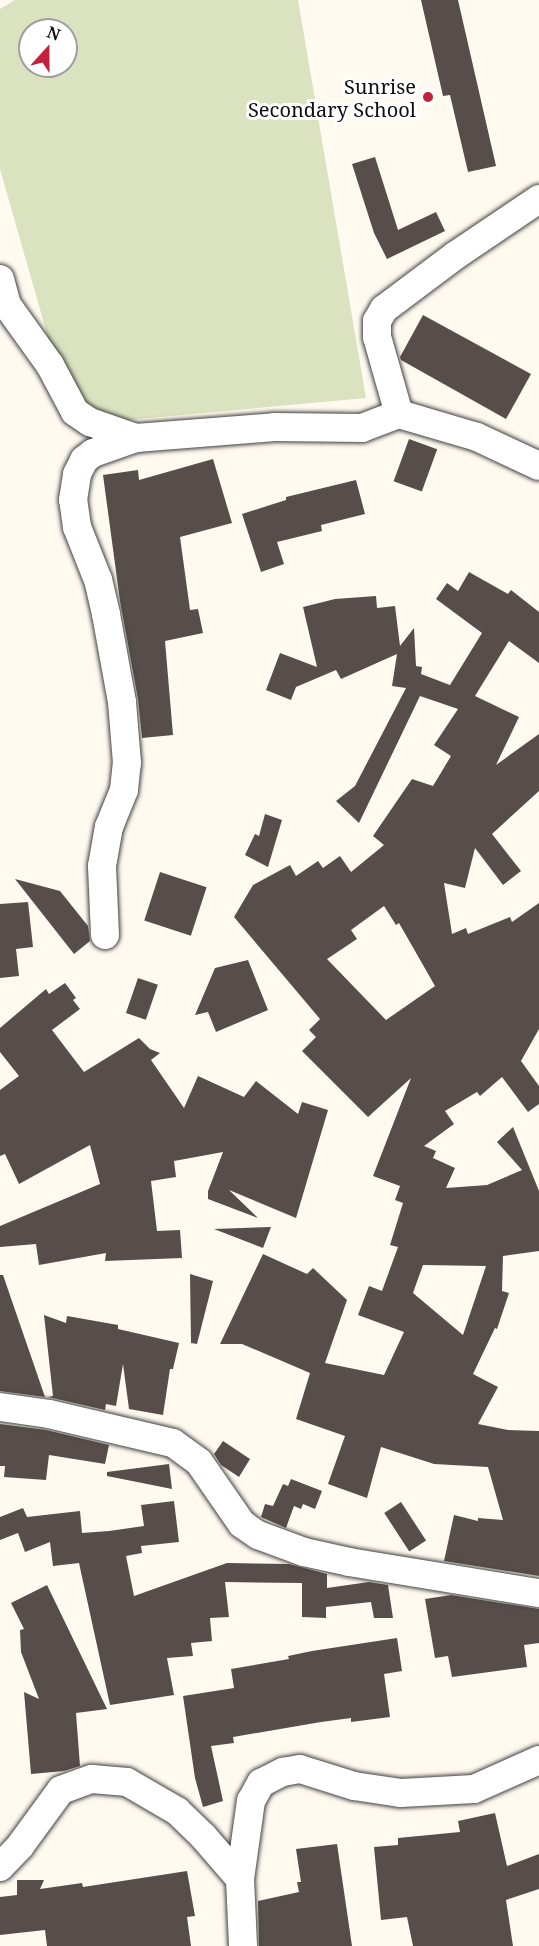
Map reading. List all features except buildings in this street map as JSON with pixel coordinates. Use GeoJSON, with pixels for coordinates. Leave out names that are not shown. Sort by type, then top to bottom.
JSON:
{"type":"FeatureCollection","features":[{"type":"Feature","properties":{"kind":"street"},"geometry":{"type":"LineString","coordinates":[[399,414],[377,337],[377,321],[384,309],[448,261],[539,199]]}},
{"type":"Feature","properties":{"kind":"street"},"geometry":{"type":"LineString","coordinates":[[0,279],[8,305],[45,356],[75,412],[90,422],[136,438]]}},
{"type":"Feature","properties":{"kind":"street"},"geometry":{"type":"LineString","coordinates":[[105,935],[102,866],[109,827],[124,790],[127,763],[116,657],[98,580],[77,527],[73,500],[76,474],[84,460],[93,453],[136,438],[275,427],[362,428],[399,414],[477,436],[539,466]]}},
{"type":"Feature","properties":{"kind":"street"},"geometry":{"type":"LineString","coordinates":[[0,1407],[49,1414],[173,1443],[199,1462],[242,1524],[258,1535],[304,1552],[539,1593]]}},
{"type":"Feature","properties":{"kind":"street"},"geometry":{"type":"LineString","coordinates":[[243,1946],[240,1879],[251,1801],[261,1783],[283,1772],[300,1769],[354,1786],[401,1793],[474,1789],[539,1761]]}},
{"type":"Feature","properties":{"kind":"street"},"geometry":{"type":"LineString","coordinates":[[0,1867],[20,1846],[61,1790],[92,1779],[127,1782],[177,1811],[240,1879]]}},
{"type":"Feature","properties":{"kind":"green space"},"geometry":{"type":"Polygon","coordinates":[[[15,0],[298,0],[366,398],[73,425],[0,169],[0,9],[15,0]]]}},
{"type":"Feature","properties":{"kind":"place","name":"Sunrise Secondary School"},"geometry":{"type":"Point","coordinates":[428,97]}}]}
